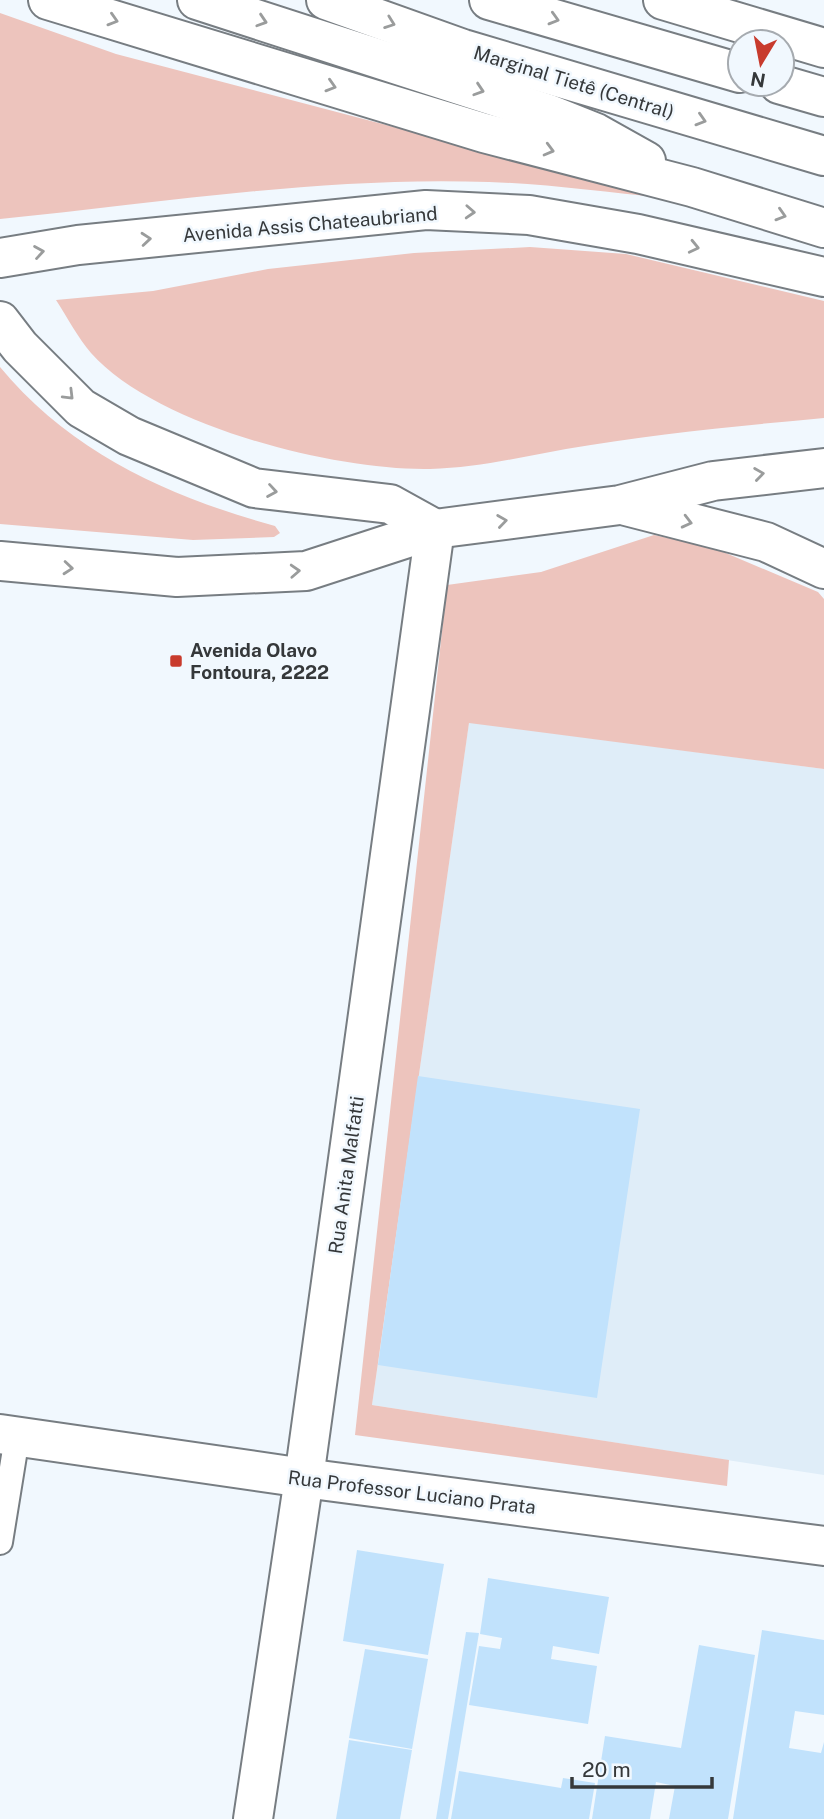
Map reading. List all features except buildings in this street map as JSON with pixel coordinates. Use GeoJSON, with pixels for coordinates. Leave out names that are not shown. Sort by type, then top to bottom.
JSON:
{"type":"FeatureCollection","features":[{"type":"Feature","properties":{"kind":"main road"},"geometry":{"type":"LineString","coordinates":[[48,0],[484,133],[692,187],[824,228]]}},
{"type":"Feature","properties":{"kind":"main road"},"geometry":{"type":"LineString","coordinates":[[197,0],[546,113],[596,133],[692,187]]}},
{"type":"Feature","properties":{"kind":"main road","name":"Marginal Tietê (Central)"},"geometry":{"type":"LineString","coordinates":[[326,0],[463,49],[824,156]]}},
{"type":"Feature","properties":{"kind":"main road"},"geometry":{"type":"LineString","coordinates":[[489,0],[726,69]]}},
{"type":"Feature","properties":{"kind":"main road"},"geometry":{"type":"LineString","coordinates":[[663,0],[824,48]]}},
{"type":"Feature","properties":{"kind":"main road"},"geometry":{"type":"LineString","coordinates":[[796,89],[824,97]]}},
{"type":"Feature","properties":{"kind":"main road","name":"Avenida Assis Chateaubriand"},"geometry":{"type":"LineString","coordinates":[[0,258],[78,245],[439,211],[529,215],[638,234],[824,277]]}},
{"type":"Feature","properties":{"kind":"main road"},"geometry":{"type":"LineString","coordinates":[[0,321],[20,347],[81,408],[129,436],[254,488],[390,504],[435,530]]}},
{"type":"Feature","properties":{"kind":"main road"},"geometry":{"type":"LineString","coordinates":[[0,561],[177,577],[306,571],[435,530],[620,505],[713,481],[824,468]]}},
{"type":"Feature","properties":{"kind":"main road"},"geometry":{"type":"LineString","coordinates":[[620,505],[766,542],[824,569]]}},
{"type":"Feature","properties":{"kind":"main road","name":"Rua Anita Malfatti"},"geometry":{"type":"LineString","coordinates":[[253,1819],[304,1478],[435,530]]}},
{"type":"Feature","properties":{"kind":"main road","name":"Rua Professor Luciano Prata"},"geometry":{"type":"LineString","coordinates":[[8,1435],[304,1478],[824,1545]]}},
{"type":"Feature","properties":{"kind":"lane"},"geometry":{"type":"LineString","coordinates":[[0,1542],[8,1435]]}},
{"type":"Feature","properties":{"kind":"shaded area"},"geometry":{"type":"Polygon","coordinates":[[[0,13],[116,54],[664,198],[554,186],[428,181],[244,192],[0,219],[0,13]]]}},
{"type":"Feature","properties":{"kind":"shaded area"},"geometry":{"type":"Polygon","coordinates":[[[530,247],[626,254],[824,301],[824,418],[631,439],[447,468],[391,468],[346,462],[249,439],[158,402],[120,379],[91,353],[56,300],[153,291],[268,269],[414,253],[530,247]]]}},
{"type":"Feature","properties":{"kind":"shaded area"},"geometry":{"type":"Polygon","coordinates":[[[0,367],[58,424],[125,468],[198,501],[275,526],[280,533],[274,537],[193,540],[0,524],[0,367]]]}},
{"type":"Feature","properties":{"kind":"shaded area"},"geometry":{"type":"Polygon","coordinates":[[[654,535],[714,548],[818,592],[824,599],[824,769],[469,723],[372,1405],[729,1460],[727,1486],[355,1435],[447,585],[541,572],[654,535]]]}},
{"type":"Feature","properties":{"kind":"shaded area"},"geometry":{"type":"Polygon","coordinates":[[[469,722],[824,769],[824,1475],[372,1405],[469,722]]]}},
{"type":"Feature","properties":{"kind":"place","name":"Avenida Olavo Fontoura, 2222"},"geometry":{"type":"Point","coordinates":[176,661]}}]}
